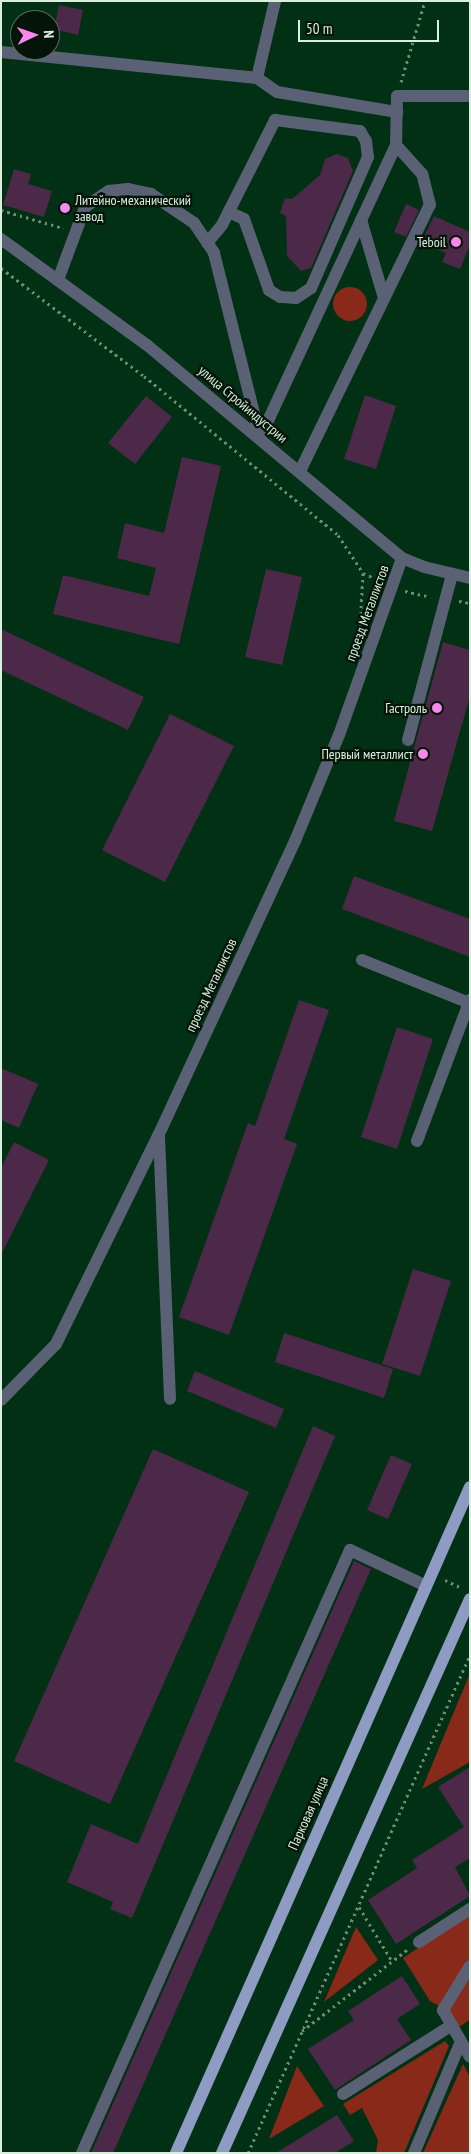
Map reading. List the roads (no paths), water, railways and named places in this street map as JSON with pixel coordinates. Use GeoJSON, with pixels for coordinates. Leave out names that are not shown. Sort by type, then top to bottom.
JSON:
{"type":"FeatureCollection","features":[{"type":"Feature","properties":{"kind":"main road","name":"Парковая улица"},"geometry":{"type":"LineString","coordinates":[[176,2153],[424,1585],[470,1486]]}},
{"type":"Feature","properties":{"kind":"main road"},"geometry":{"type":"LineString","coordinates":[[222,2153],[470,1599]]}},
{"type":"Feature","properties":{"kind":"street"},"geometry":{"type":"LineString","coordinates":[[257,78],[275,1]]}},
{"type":"Feature","properties":{"kind":"street"},"geometry":{"type":"LineString","coordinates":[[1,52],[257,78],[277,92],[397,112]]}},
{"type":"Feature","properties":{"kind":"street"},"geometry":{"type":"LineString","coordinates":[[260,438],[396,145],[397,96],[470,96]]}},
{"type":"Feature","properties":{"kind":"street"},"geometry":{"type":"LineString","coordinates":[[208,243],[229,212],[275,120],[360,132],[366,141],[368,157],[314,280],[310,288],[296,298],[280,297],[269,290],[244,219],[229,212]]}},
{"type":"Feature","properties":{"kind":"street"},"geometry":{"type":"LineString","coordinates":[[300,471],[430,205],[429,188],[422,174],[396,145]]}},
{"type":"Feature","properties":{"kind":"street"},"geometry":{"type":"LineString","coordinates":[[58,280],[85,207],[109,190],[128,188],[151,194],[194,223],[214,253],[260,438]]}},
{"type":"Feature","properties":{"kind":"street"},"geometry":{"type":"LineString","coordinates":[[361,220],[384,298]]}},
{"type":"Feature","properties":{"kind":"street","name":"улица Стройиндустрии"},"geometry":{"type":"LineString","coordinates":[[1,240],[147,345],[402,558],[452,576],[470,578]]}},
{"type":"Feature","properties":{"kind":"street","name":"проезд Металлистов"},"geometry":{"type":"LineString","coordinates":[[1,1400],[56,1344],[159,1134],[295,841],[339,736],[402,558]]}},
{"type":"Feature","properties":{"kind":"street"},"geometry":{"type":"LineString","coordinates":[[408,740],[448,600],[452,576]]}},
{"type":"Feature","properties":{"kind":"street"},"geometry":{"type":"LineString","coordinates":[[362,960],[468,1001],[417,1142]]}},
{"type":"Feature","properties":{"kind":"street"},"geometry":{"type":"LineString","coordinates":[[159,1134],[170,1400]]}},
{"type":"Feature","properties":{"kind":"street"},"geometry":{"type":"LineString","coordinates":[[82,2153],[350,1550],[424,1585]]}},
{"type":"Feature","properties":{"kind":"street"},"geometry":{"type":"LineString","coordinates":[[419,1942],[470,1909]]}},
{"type":"Feature","properties":{"kind":"street"},"geometry":{"type":"LineString","coordinates":[[470,1966],[443,2010],[470,2057]]}},
{"type":"Feature","properties":{"kind":"street"},"geometry":{"type":"LineString","coordinates":[[343,2094],[452,2025]]}},
{"type":"Feature","properties":{"kind":"street"},"geometry":{"type":"LineString","coordinates":[[414,2153],[461,2041]]}},
{"type":"Feature","properties":{"kind":"place","name":"Литейно-механический завод"},"geometry":{"type":"Point","coordinates":[65,208]}},
{"type":"Feature","properties":{"kind":"place","name":"Teboil"},"geometry":{"type":"Point","coordinates":[456,242]}},
{"type":"Feature","properties":{"kind":"place","name":"Гастроль"},"geometry":{"type":"Point","coordinates":[437,708]}},
{"type":"Feature","properties":{"kind":"place","name":"Первый металлист"},"geometry":{"type":"Point","coordinates":[423,754]}}]}
